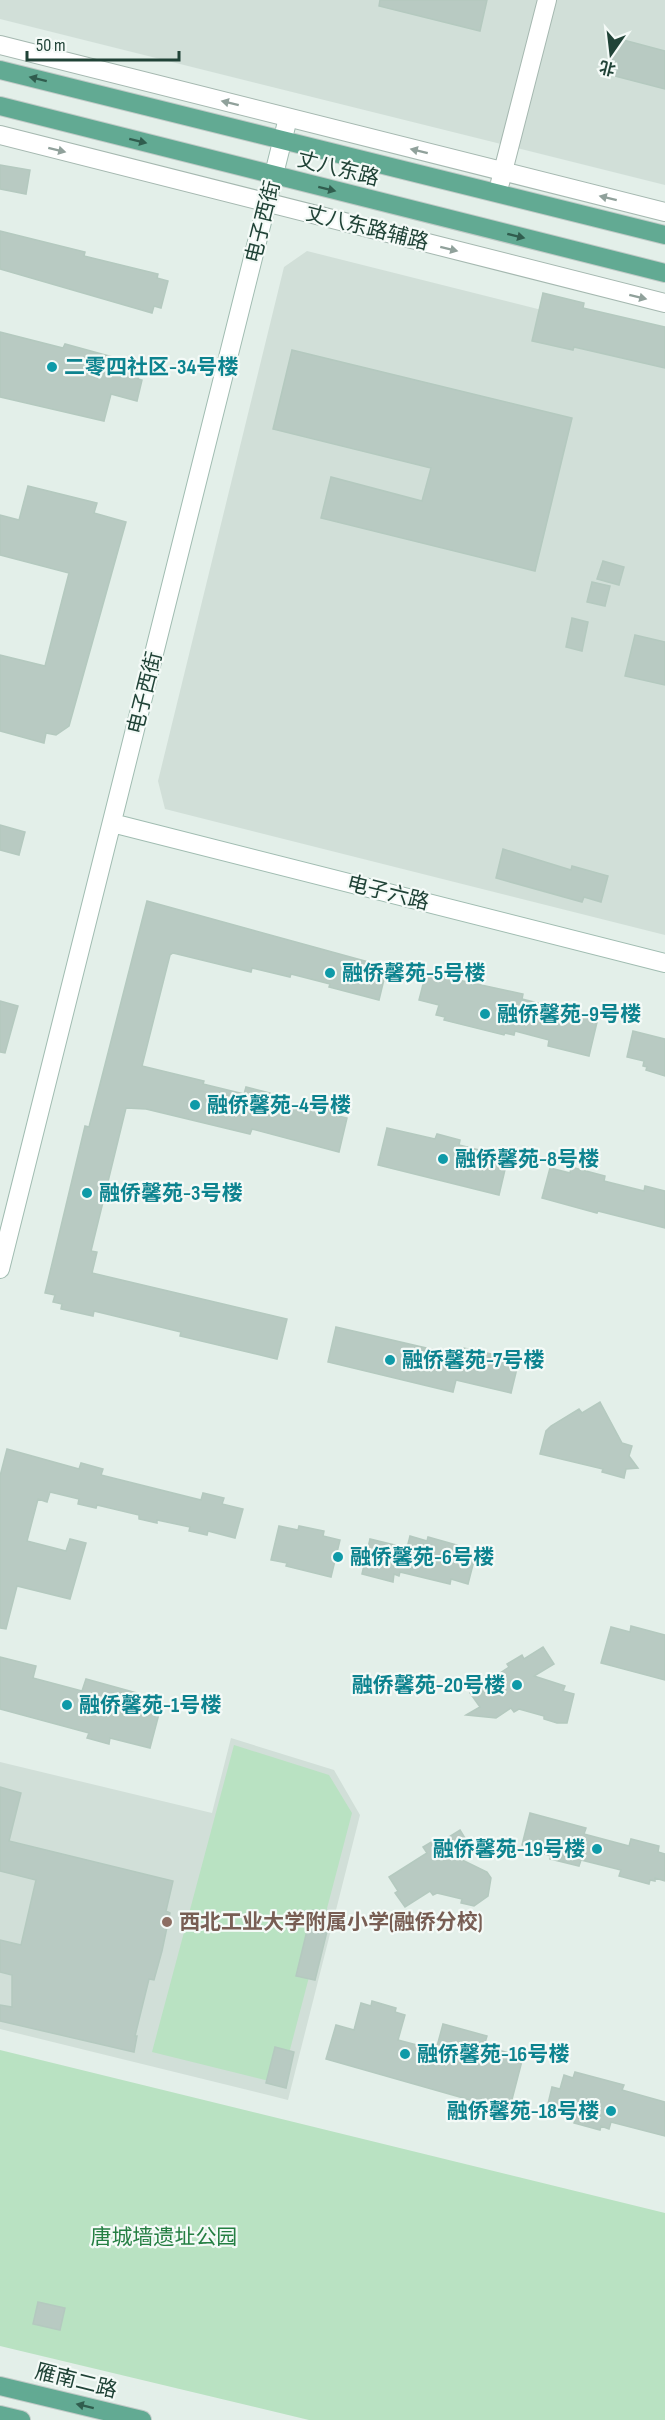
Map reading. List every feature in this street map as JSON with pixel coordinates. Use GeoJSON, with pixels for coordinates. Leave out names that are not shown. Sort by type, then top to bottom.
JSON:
{"type":"FeatureCollection","features":[{"type":"Feature","properties":{"kind":"main road","name":"丈八东路"},"geometry":{"type":"LineString","coordinates":[[0,70],[665,236]]}},
{"type":"Feature","properties":{"kind":"main road","name":"丈八东路"},"geometry":{"type":"LineString","coordinates":[[0,106],[665,273]]}},
{"type":"Feature","properties":{"kind":"main road","name":"雁南二路"},"geometry":{"type":"LineString","coordinates":[[0,2385],[142,2420]]}},
{"type":"Feature","properties":{"kind":"main road"},"geometry":{"type":"LineString","coordinates":[[0,2415],[21,2420]]}},
{"type":"Feature","properties":{"kind":"street"},"geometry":{"type":"LineString","coordinates":[[497,194],[547,0]]}},
{"type":"Feature","properties":{"kind":"street"},"geometry":{"type":"LineString","coordinates":[[0,45],[665,212]]}},
{"type":"Feature","properties":{"kind":"street","name":"电子西街"},"geometry":{"type":"LineString","coordinates":[[0,1269],[288,118]]}},
{"type":"Feature","properties":{"kind":"street","name":"丈八东路辅路"},"geometry":{"type":"LineString","coordinates":[[0,135],[665,303]]}},
{"type":"Feature","properties":{"kind":"street","name":"电子六路"},"geometry":{"type":"LineString","coordinates":[[112,824],[665,963]]}},
{"type":"Feature","properties":{"kind":"shaded area"},"geometry":{"type":"Polygon","coordinates":[[[0,0],[665,0],[665,185],[0,19],[0,0]]]}},
{"type":"Feature","properties":{"kind":"shaded area"},"geometry":{"type":"Polygon","coordinates":[[[307,251],[665,341],[665,935],[165,809],[158,781],[284,267],[307,251]]]}},
{"type":"Feature","properties":{"kind":"shaded area","name":"西北工业大学附属小学(融侨分校)"},"geometry":{"type":"Polygon","coordinates":[[[231,1738],[334,1770],[360,1815],[288,2100],[0,2029],[0,1762],[212,1813],[231,1738]]]}},
{"type":"Feature","properties":{"kind":"green space"},"geometry":{"type":"Polygon","coordinates":[[[234,1745],[329,1775],[352,1813],[281,2084],[152,2052],[234,1745]]]}},
{"type":"Feature","properties":{"kind":"green space","name":"唐城墙遗址公园"},"geometry":{"type":"Polygon","coordinates":[[[0,2050],[665,2213],[665,2420],[309,2420],[0,2346],[0,2050]]]}},
{"type":"Feature","properties":{"kind":"building"},"geometry":{"type":"Polygon","coordinates":[[[380,0],[487,0],[480,31],[379,6],[380,0]]]}},
{"type":"Feature","properties":{"kind":"building"},"geometry":{"type":"Polygon","coordinates":[[[616,38],[665,51],[665,89],[607,74],[616,38]]]}},
{"type":"Feature","properties":{"kind":"building"},"geometry":{"type":"Polygon","coordinates":[[[0,165],[30,170],[26,194],[0,189],[0,165]]]}},
{"type":"Feature","properties":{"kind":"building"},"geometry":{"type":"Polygon","coordinates":[[[0,231],[85,252],[84,256],[158,274],[157,278],[168,281],[161,308],[154,306],[152,313],[0,269],[0,231]]]}},
{"type":"Feature","properties":{"kind":"building"},"geometry":{"type":"Polygon","coordinates":[[[543,293],[584,303],[583,308],[665,327],[665,368],[574,347],[573,350],[532,341],[543,293]]]}},
{"type":"Feature","properties":{"kind":"building"},"geometry":{"type":"Polygon","coordinates":[[[0,332],[63,348],[65,344],[142,365],[138,379],[142,380],[137,401],[111,394],[104,421],[0,397],[0,332]]]}},
{"type":"Feature","properties":{"kind":"building"},"geometry":{"type":"Polygon","coordinates":[[[292,350],[572,418],[535,571],[321,518],[331,477],[422,501],[431,468],[273,429],[292,350]]]}},
{"type":"Feature","properties":{"kind":"building"},"geometry":{"type":"Polygon","coordinates":[[[28,486],[97,503],[94,513],[126,522],[69,726],[56,735],[46,733],[44,743],[0,731],[0,655],[45,666],[69,573],[0,555],[0,515],[19,520],[28,486]]]}},
{"type":"Feature","properties":{"kind":"building"},"geometry":{"type":"Polygon","coordinates":[[[603,561],[624,567],[619,585],[597,579],[603,561]]]}},
{"type":"Feature","properties":{"kind":"building"},"geometry":{"type":"Polygon","coordinates":[[[592,582],[610,586],[605,606],[587,602],[592,582]]]}},
{"type":"Feature","properties":{"kind":"building"},"geometry":{"type":"Polygon","coordinates":[[[572,618],[588,622],[582,651],[566,647],[572,618]]]}},
{"type":"Feature","properties":{"kind":"building"},"geometry":{"type":"Polygon","coordinates":[[[635,635],[665,642],[665,685],[625,676],[635,635]]]}},
{"type":"Feature","properties":{"kind":"building"},"geometry":{"type":"Polygon","coordinates":[[[0,825],[25,832],[19,855],[0,850],[0,825]]]}},
{"type":"Feature","properties":{"kind":"building"},"geometry":{"type":"Polygon","coordinates":[[[503,849],[571,870],[572,866],[608,876],[601,902],[584,897],[582,902],[496,878],[503,849]]]}},
{"type":"Feature","properties":{"kind":"building"},"geometry":{"type":"Polygon","coordinates":[[[147,901],[387,967],[379,1000],[291,974],[290,977],[252,968],[251,972],[173,953],[170,955],[142,1066],[204,1081],[203,1084],[244,1094],[246,1087],[270,1093],[269,1099],[307,1108],[308,1104],[331,1109],[330,1114],[347,1118],[339,1152],[252,1129],[250,1134],[146,1109],[126,1108],[91,1251],[97,1252],[92,1273],[287,1319],[277,1359],[180,1336],[181,1332],[94,1311],[93,1316],[61,1309],[62,1304],[53,1302],[55,1295],[45,1293],[85,1126],[89,1127],[147,901]]]}},
{"type":"Feature","properties":{"kind":"building","name":"融侨馨苑-9号楼"},"geometry":{"type":"Polygon","coordinates":[[[426,973],[523,994],[522,999],[598,1018],[589,1056],[548,1046],[549,1040],[515,1031],[514,1035],[505,1033],[504,1035],[444,1020],[445,1017],[436,1015],[439,1005],[419,1000],[426,973]]]}},
{"type":"Feature","properties":{"kind":"building"},"geometry":{"type":"Polygon","coordinates":[[[0,1001],[18,1006],[5,1053],[0,1052],[0,1001]]]}},
{"type":"Feature","properties":{"kind":"building"},"geometry":{"type":"Polygon","coordinates":[[[633,1031],[665,1039],[665,1076],[646,1070],[647,1067],[643,1066],[644,1061],[627,1057],[633,1031]]]}},
{"type":"Feature","properties":{"kind":"building","name":"融侨馨苑-8号楼"},"geometry":{"type":"Polygon","coordinates":[[[387,1128],[435,1139],[437,1134],[460,1140],[459,1145],[508,1157],[499,1195],[378,1165],[387,1128]]]}},
{"type":"Feature","properties":{"kind":"building"},"geometry":{"type":"Polygon","coordinates":[[[571,1167],[605,1176],[604,1181],[644,1191],[645,1186],[665,1191],[665,1228],[542,1198],[550,1168],[570,1173],[571,1167]]]}},
{"type":"Feature","properties":{"kind":"building","name":"融侨馨苑-7号楼"},"geometry":{"type":"Polygon","coordinates":[[[336,1327],[461,1356],[464,1348],[519,1360],[511,1393],[456,1380],[453,1392],[328,1362],[336,1327]]]}},
{"type":"Feature","properties":{"kind":"building"},"geometry":{"type":"Polygon","coordinates":[[[600,1402],[622,1443],[632,1446],[629,1456],[638,1468],[626,1469],[624,1478],[602,1472],[603,1469],[540,1454],[546,1431],[551,1426],[579,1409],[582,1413],[600,1402]]]}},
{"type":"Feature","properties":{"kind":"building"},"geometry":{"type":"Polygon","coordinates":[[[7,1449],[79,1469],[81,1463],[103,1469],[101,1475],[201,1500],[203,1493],[224,1498],[222,1504],[243,1509],[235,1538],[208,1531],[207,1535],[189,1531],[190,1527],[157,1520],[157,1523],[139,1519],[139,1515],[97,1505],[96,1508],[78,1504],[79,1499],[50,1492],[47,1502],[38,1499],[27,1541],[66,1551],[70,1539],[86,1543],[70,1599],[17,1586],[6,1629],[0,1628],[0,1476],[7,1449]]]}},
{"type":"Feature","properties":{"kind":"building"},"geometry":{"type":"Polygon","coordinates":[[[279,1526],[298,1530],[299,1526],[324,1531],[323,1536],[340,1540],[331,1577],[271,1560],[279,1526]]]}},
{"type":"Feature","properties":{"kind":"building"},"geometry":{"type":"Polygon","coordinates":[[[410,1536],[427,1541],[428,1537],[476,1553],[468,1584],[451,1579],[450,1584],[400,1572],[399,1576],[394,1574],[393,1582],[362,1574],[370,1539],[407,1548],[410,1536]]]}},
{"type":"Feature","properties":{"kind":"building"},"geometry":{"type":"Polygon","coordinates":[[[631,1626],[665,1635],[665,1680],[601,1663],[611,1627],[630,1632],[631,1626]]]}},
{"type":"Feature","properties":{"kind":"building","name":"融侨馨苑-20号楼"},"geometry":{"type":"Polygon","coordinates":[[[543,1647],[554,1664],[534,1676],[565,1686],[563,1691],[574,1694],[567,1723],[557,1723],[544,1719],[544,1716],[519,1709],[514,1712],[511,1708],[496,1718],[466,1715],[480,1707],[470,1693],[509,1667],[507,1664],[522,1655],[524,1659],[543,1647]]]}},
{"type":"Feature","properties":{"kind":"building","name":"融侨馨苑-1号楼"},"geometry":{"type":"Polygon","coordinates":[[[0,1657],[36,1666],[33,1678],[82,1691],[86,1679],[137,1693],[134,1704],[160,1710],[150,1748],[110,1738],[109,1744],[87,1738],[89,1733],[0,1709],[0,1657]]]}},
{"type":"Feature","properties":{"kind":"building"},"geometry":{"type":"Polygon","coordinates":[[[0,1787],[21,1793],[9,1841],[173,1881],[166,1911],[170,1913],[162,1951],[154,1980],[149,1979],[135,2036],[137,2036],[134,2052],[0,2021],[0,2005],[12,2007],[12,1975],[0,1972],[0,1940],[21,1945],[36,1880],[0,1871],[0,1787]]]}},
{"type":"Feature","properties":{"kind":"building","name":"融侨馨苑-19号楼"},"geometry":{"type":"Polygon","coordinates":[[[530,1813],[586,1828],[584,1834],[629,1846],[631,1839],[659,1846],[658,1852],[665,1854],[665,1881],[655,1878],[655,1881],[650,1880],[649,1884],[619,1876],[621,1870],[581,1860],[579,1866],[550,1859],[551,1856],[545,1854],[546,1851],[522,1845],[530,1813]]]}},
{"type":"Feature","properties":{"kind":"building"},"geometry":{"type":"Polygon","coordinates":[[[460,1830],[471,1848],[456,1857],[487,1872],[491,1878],[488,1896],[474,1906],[461,1903],[462,1899],[437,1893],[433,1895],[430,1891],[405,1907],[395,1893],[398,1891],[389,1877],[427,1853],[423,1847],[438,1838],[441,1842],[460,1830]]]}},
{"type":"Feature","properties":{"kind":"building"},"geometry":{"type":"Polygon","coordinates":[[[312,1910],[331,1915],[315,1980],[296,1976],[312,1910]]]}},
{"type":"Feature","properties":{"kind":"building","name":"融侨馨苑-16号楼"},"geometry":{"type":"Polygon","coordinates":[[[372,2001],[396,2008],[395,2012],[405,2015],[398,2040],[436,2050],[443,2024],[487,2036],[484,2046],[523,2057],[509,2111],[326,2059],[336,2025],[354,2030],[361,2003],[371,2006],[372,2001]]]}},
{"type":"Feature","properties":{"kind":"building"},"geometry":{"type":"Polygon","coordinates":[[[275,2047],[294,2052],[286,2088],[266,2083],[275,2047]]]}},
{"type":"Feature","properties":{"kind":"building","name":"融侨馨苑-18号楼"},"geometry":{"type":"Polygon","coordinates":[[[575,2072],[624,2085],[622,2090],[665,2102],[665,2136],[611,2122],[609,2129],[601,2126],[600,2130],[574,2123],[575,2120],[566,2118],[567,2113],[547,2108],[552,2087],[560,2089],[564,2075],[573,2078],[575,2072]]]}},
{"type":"Feature","properties":{"kind":"building"},"geometry":{"type":"Polygon","coordinates":[[[38,2302],[65,2308],[60,2330],[33,2324],[38,2302]]]}},
{"type":"Feature","properties":{"kind":"place","name":"二零四社区-34号楼"},"geometry":{"type":"Point","coordinates":[52,367]}},
{"type":"Feature","properties":{"kind":"place","name":"融侨馨苑-5号楼"},"geometry":{"type":"Point","coordinates":[330,973]}},
{"type":"Feature","properties":{"kind":"place","name":"融侨馨苑-9号楼"},"geometry":{"type":"Point","coordinates":[485,1014]}},
{"type":"Feature","properties":{"kind":"place","name":"融侨馨苑-4号楼"},"geometry":{"type":"Point","coordinates":[195,1105]}},
{"type":"Feature","properties":{"kind":"place","name":"融侨馨苑-8号楼"},"geometry":{"type":"Point","coordinates":[443,1159]}},
{"type":"Feature","properties":{"kind":"place","name":"融侨馨苑-3号楼"},"geometry":{"type":"Point","coordinates":[87,1193]}},
{"type":"Feature","properties":{"kind":"place","name":"融侨馨苑-7号楼"},"geometry":{"type":"Point","coordinates":[390,1360]}},
{"type":"Feature","properties":{"kind":"place","name":"融侨馨苑-6号楼"},"geometry":{"type":"Point","coordinates":[338,1557]}},
{"type":"Feature","properties":{"kind":"place","name":"融侨馨苑-20号楼"},"geometry":{"type":"Point","coordinates":[517,1685]}},
{"type":"Feature","properties":{"kind":"place","name":"融侨馨苑-1号楼"},"geometry":{"type":"Point","coordinates":[67,1705]}},
{"type":"Feature","properties":{"kind":"place","name":"融侨馨苑-19号楼"},"geometry":{"type":"Point","coordinates":[597,1849]}},
{"type":"Feature","properties":{"kind":"place","name":"西北工业大学附属小学(融侨分校)"},"geometry":{"type":"Point","coordinates":[167,1922]}},
{"type":"Feature","properties":{"kind":"place","name":"融侨馨苑-16号楼"},"geometry":{"type":"Point","coordinates":[405,2054]}},
{"type":"Feature","properties":{"kind":"place","name":"融侨馨苑-18号楼"},"geometry":{"type":"Point","coordinates":[611,2111]}}]}
